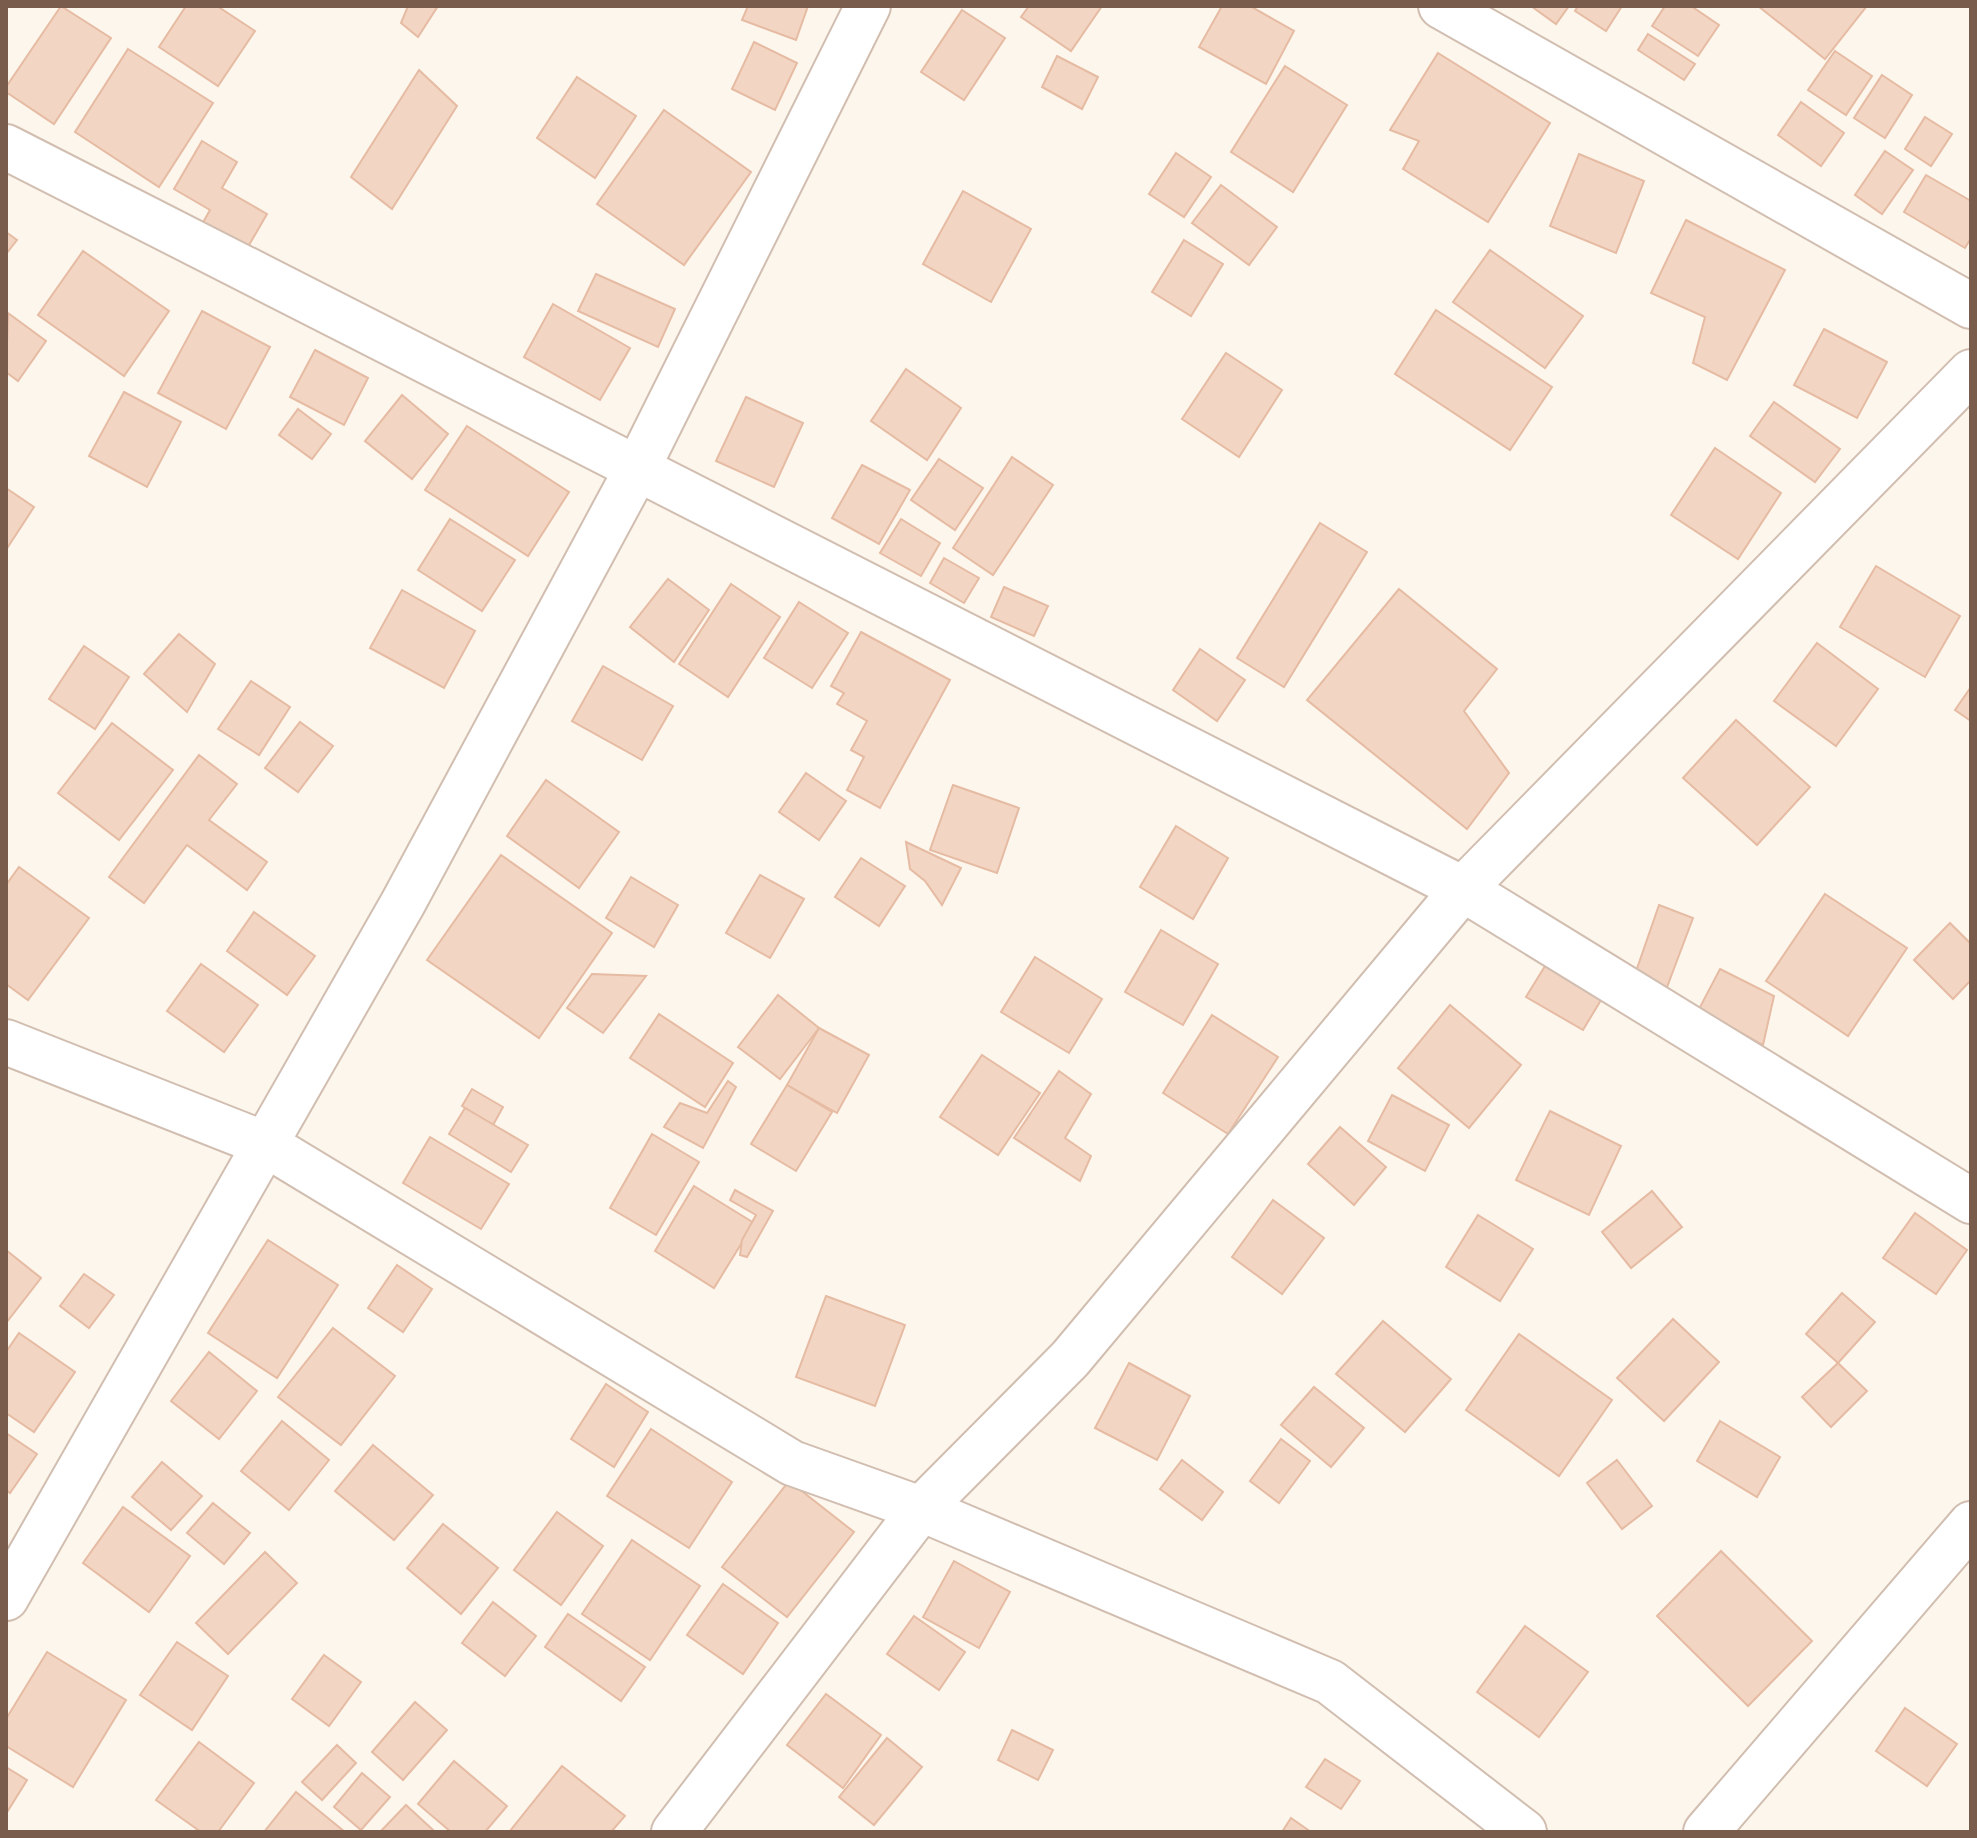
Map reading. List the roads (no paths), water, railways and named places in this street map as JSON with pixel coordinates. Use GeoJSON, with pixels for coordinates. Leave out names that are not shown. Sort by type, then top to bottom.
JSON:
{"type":"FeatureCollection","features":[{"type":"Feature","properties":{"kind":"street"},"geometry":{"type":"LineString","coordinates":[[6,1598],[403,903],[637,469],[868,6]]}},
{"type":"Feature","properties":{"kind":"street"},"geometry":{"type":"LineString","coordinates":[[1441,6],[1971,306]]}},
{"type":"Feature","properties":{"kind":"street"},"geometry":{"type":"LineString","coordinates":[[6,147],[1463,889],[1971,1201]]}},
{"type":"Feature","properties":{"kind":"street"},"geometry":{"type":"LineString","coordinates":[[674,1832],[921,1509],[1070,1359],[1463,889],[1971,372]]}},
{"type":"Feature","properties":{"kind":"street"},"geometry":{"type":"LineString","coordinates":[[6,1042],[265,1144],[792,1463],[921,1509],[1330,1682],[1524,1832]]}},
{"type":"Feature","properties":{"kind":"street"},"geometry":{"type":"LineString","coordinates":[[1706,1832],[1971,1524]]}}]}
